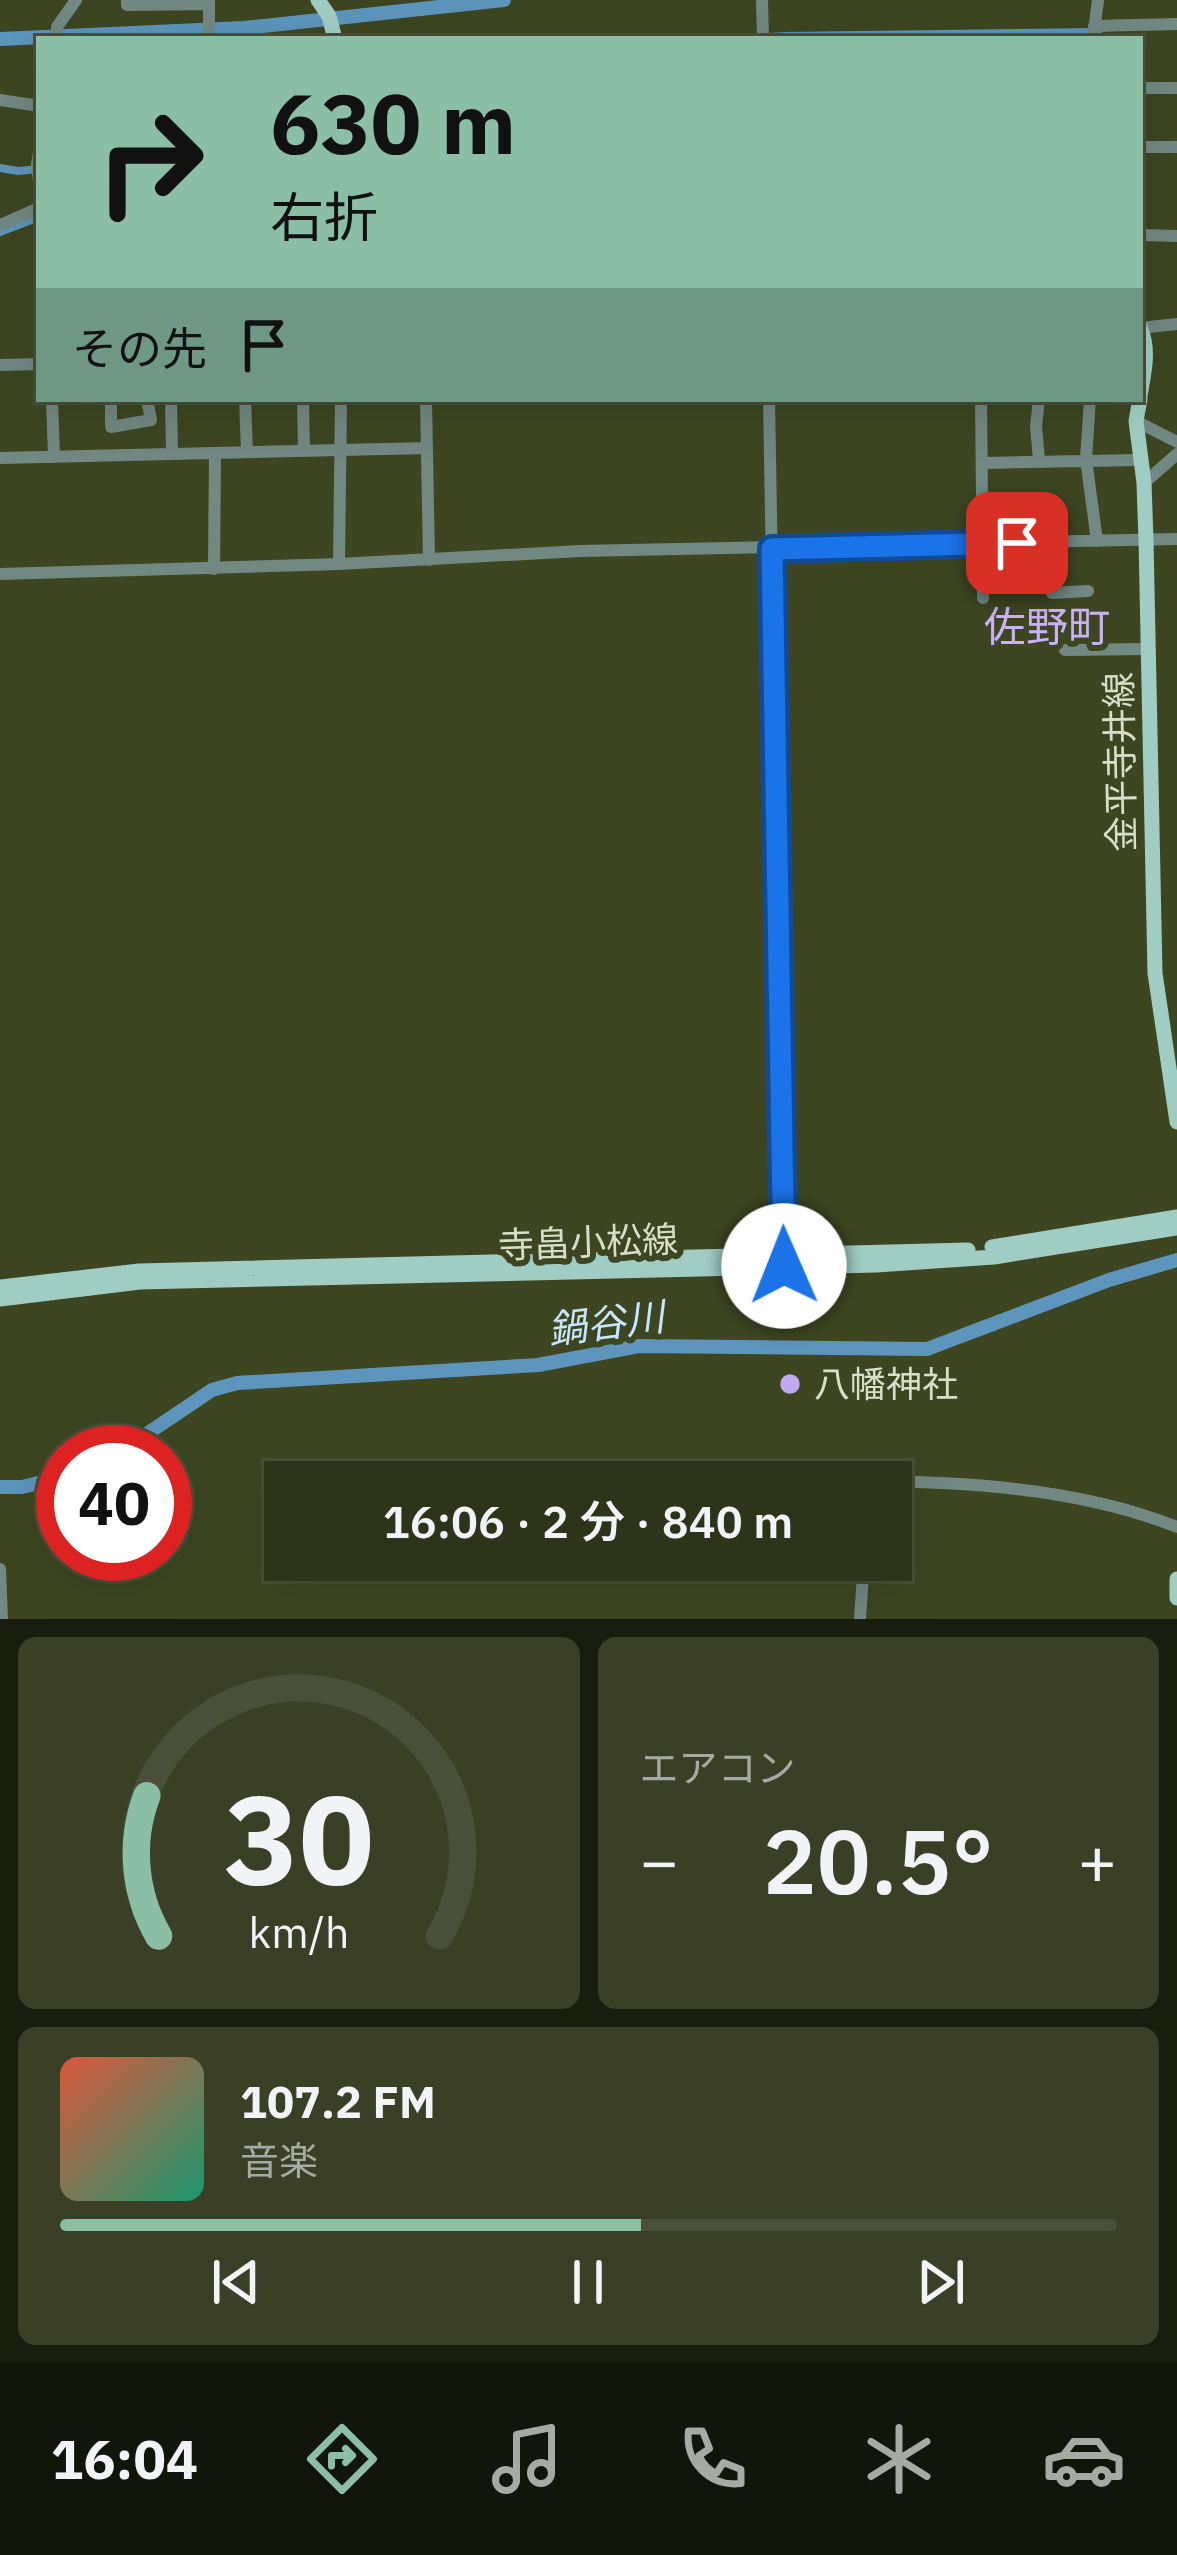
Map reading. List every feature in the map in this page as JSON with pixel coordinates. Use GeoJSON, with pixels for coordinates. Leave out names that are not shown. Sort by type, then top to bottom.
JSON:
{"type":"FeatureCollection","features":[{"type":"Feature","properties":{"kind":"main road"},"geometry":{"type":"LineString","coordinates":[[318,0],[334,36]]}},
{"type":"Feature","properties":{"kind":"main road","name":"金平寺井線"},"geometry":{"type":"LineString","coordinates":[[1143,334],[1143,380]]}},
{"type":"Feature","properties":{"kind":"main road","name":"金平寺井線"},"geometry":{"type":"LineString","coordinates":[[1139,402],[1136,421],[1146,540],[1155,973],[1177,1122]]}},
{"type":"Feature","properties":{"kind":"main road","name":"寺畠小松線"},"geometry":{"type":"LineString","coordinates":[[0,1299],[140,1282],[784,1261],[972,1250],[1177,1217]]}},
{"type":"Feature","properties":{"kind":"main road","name":"寺畠小松線"},"geometry":{"type":"LineString","coordinates":[[0,1287],[139,1271],[980,1259],[1177,1228]]}},
{"type":"Feature","properties":{"kind":"main road"},"geometry":{"type":"LineString","coordinates":[[1177,1579],[1177,1598]]}},
{"type":"Feature","properties":{"kind":"street"},"geometry":{"type":"LineString","coordinates":[[57,33],[76,0]]}},
{"type":"Feature","properties":{"kind":"street"},"geometry":{"type":"LineString","coordinates":[[127,0],[127,5],[209,2],[209,32]]}},
{"type":"Feature","properties":{"kind":"street"},"geometry":{"type":"LineString","coordinates":[[762,0],[763,36]]}},
{"type":"Feature","properties":{"kind":"street"},"geometry":{"type":"LineString","coordinates":[[1098,0],[1094,32],[1177,24]]}},
{"type":"Feature","properties":{"kind":"street"},"geometry":{"type":"LineString","coordinates":[[1143,88],[1177,88]]}},
{"type":"Feature","properties":{"kind":"street"},"geometry":{"type":"LineString","coordinates":[[0,100],[36,106]]}},
{"type":"Feature","properties":{"kind":"street"},"geometry":{"type":"LineString","coordinates":[[1143,147],[1177,147]]}},
{"type":"Feature","properties":{"kind":"street"},"geometry":{"type":"LineString","coordinates":[[0,225],[36,209]]}},
{"type":"Feature","properties":{"kind":"street"},"geometry":{"type":"LineString","coordinates":[[1143,235],[1177,236]]}},
{"type":"Feature","properties":{"kind":"street"},"geometry":{"type":"LineString","coordinates":[[1143,328],[1177,324]]}},
{"type":"Feature","properties":{"kind":"street"},"geometry":{"type":"LineString","coordinates":[[0,365],[36,364]]}},
{"type":"Feature","properties":{"kind":"street"},"geometry":{"type":"LineString","coordinates":[[52,402],[54,457]]}},
{"type":"Feature","properties":{"kind":"street"},"geometry":{"type":"LineString","coordinates":[[112,402],[111,428],[151,420],[148,402]]}},
{"type":"Feature","properties":{"kind":"street"},"geometry":{"type":"LineString","coordinates":[[171,402],[172,454]]}},
{"type":"Feature","properties":{"kind":"street"},"geometry":{"type":"LineString","coordinates":[[245,402],[247,452]]}},
{"type":"Feature","properties":{"kind":"street"},"geometry":{"type":"LineString","coordinates":[[303,402],[304,451]]}},
{"type":"Feature","properties":{"kind":"street"},"geometry":{"type":"LineString","coordinates":[[339,564],[341,402]]}},
{"type":"Feature","properties":{"kind":"street"},"geometry":{"type":"LineString","coordinates":[[426,402],[429,560]]}},
{"type":"Feature","properties":{"kind":"street"},"geometry":{"type":"LineString","coordinates":[[769,402],[784,1261]]}},
{"type":"Feature","properties":{"kind":"street"},"geometry":{"type":"LineString","coordinates":[[981,402],[983,598]]}},
{"type":"Feature","properties":{"kind":"street"},"geometry":{"type":"LineString","coordinates":[[1039,402],[1039,460]]}},
{"type":"Feature","properties":{"kind":"street"},"geometry":{"type":"LineString","coordinates":[[1090,402],[1086,459],[1097,541]]}},
{"type":"Feature","properties":{"kind":"street"},"geometry":{"type":"LineString","coordinates":[[1136,421],[1177,442]]}},
{"type":"Feature","properties":{"kind":"street"},"geometry":{"type":"LineString","coordinates":[[0,458],[427,448]]}},
{"type":"Feature","properties":{"kind":"street"},"geometry":{"type":"LineString","coordinates":[[214,568],[215,454]]}},
{"type":"Feature","properties":{"kind":"street"},"geometry":{"type":"LineString","coordinates":[[1144,483],[1177,454]]}},
{"type":"Feature","properties":{"kind":"street"},"geometry":{"type":"LineString","coordinates":[[982,463],[1139,460]]}},
{"type":"Feature","properties":{"kind":"street"},"geometry":{"type":"LineString","coordinates":[[0,574],[580,551],[1177,539]]}},
{"type":"Feature","properties":{"kind":"street"},"geometry":{"type":"LineString","coordinates":[[1052,542],[1052,592],[1088,591]]}},
{"type":"Feature","properties":{"kind":"street"},"geometry":{"type":"LineString","coordinates":[[1065,650],[1148,649]]}},
{"type":"Feature","properties":{"kind":"street"},"geometry":{"type":"LineString","coordinates":[[912,1482],[1066,1498],[1142,1513],[1177,1527]]}},
{"type":"Feature","properties":{"kind":"street"},"geometry":{"type":"LineString","coordinates":[[0,1569],[2,1619]]}},
{"type":"Feature","properties":{"kind":"street"},"geometry":{"type":"LineString","coordinates":[[860,1619],[863,1581]]}},
{"type":"Feature","properties":{"kind":"waterway"},"geometry":{"type":"LineString","coordinates":[[67,36],[244,28],[504,0]]}},
{"type":"Feature","properties":{"kind":"waterway"},"geometry":{"type":"LineString","coordinates":[[785,36],[1098,32]]}},
{"type":"Feature","properties":{"kind":"waterway"},"geometry":{"type":"LineString","coordinates":[[0,39],[36,37]]}},
{"type":"Feature","properties":{"kind":"waterway"},"geometry":{"type":"LineString","coordinates":[[0,168],[36,169]]}},
{"type":"Feature","properties":{"kind":"waterway"},"geometry":{"type":"LineString","coordinates":[[0,232],[36,218]]}},
{"type":"Feature","properties":{"kind":"waterway","name":"鍋谷川"},"geometry":{"type":"LineString","coordinates":[[160,1425],[212,1390],[237,1383],[538,1365],[639,1346],[927,1349],[1109,1280],[1177,1260]]}},
{"type":"Feature","properties":{"kind":"waterway","name":"鍋谷川"},"geometry":{"type":"LineString","coordinates":[[0,1487],[36,1484]]}},
{"type":"Feature","properties":{"kind":"place","name":"八幡神社"},"geometry":{"type":"Point","coordinates":[790,1384]}},
{"type":"Feature","properties":{"kind":"district","name":"佐野町"},"geometry":{"type":"Point","coordinates":[1047,627]}},
{"type":"Feature","properties":{"kind":"route"},"geometry":{"type":"LineString","coordinates":[[784,1266],[772,549],[1017,543]]}}]}
